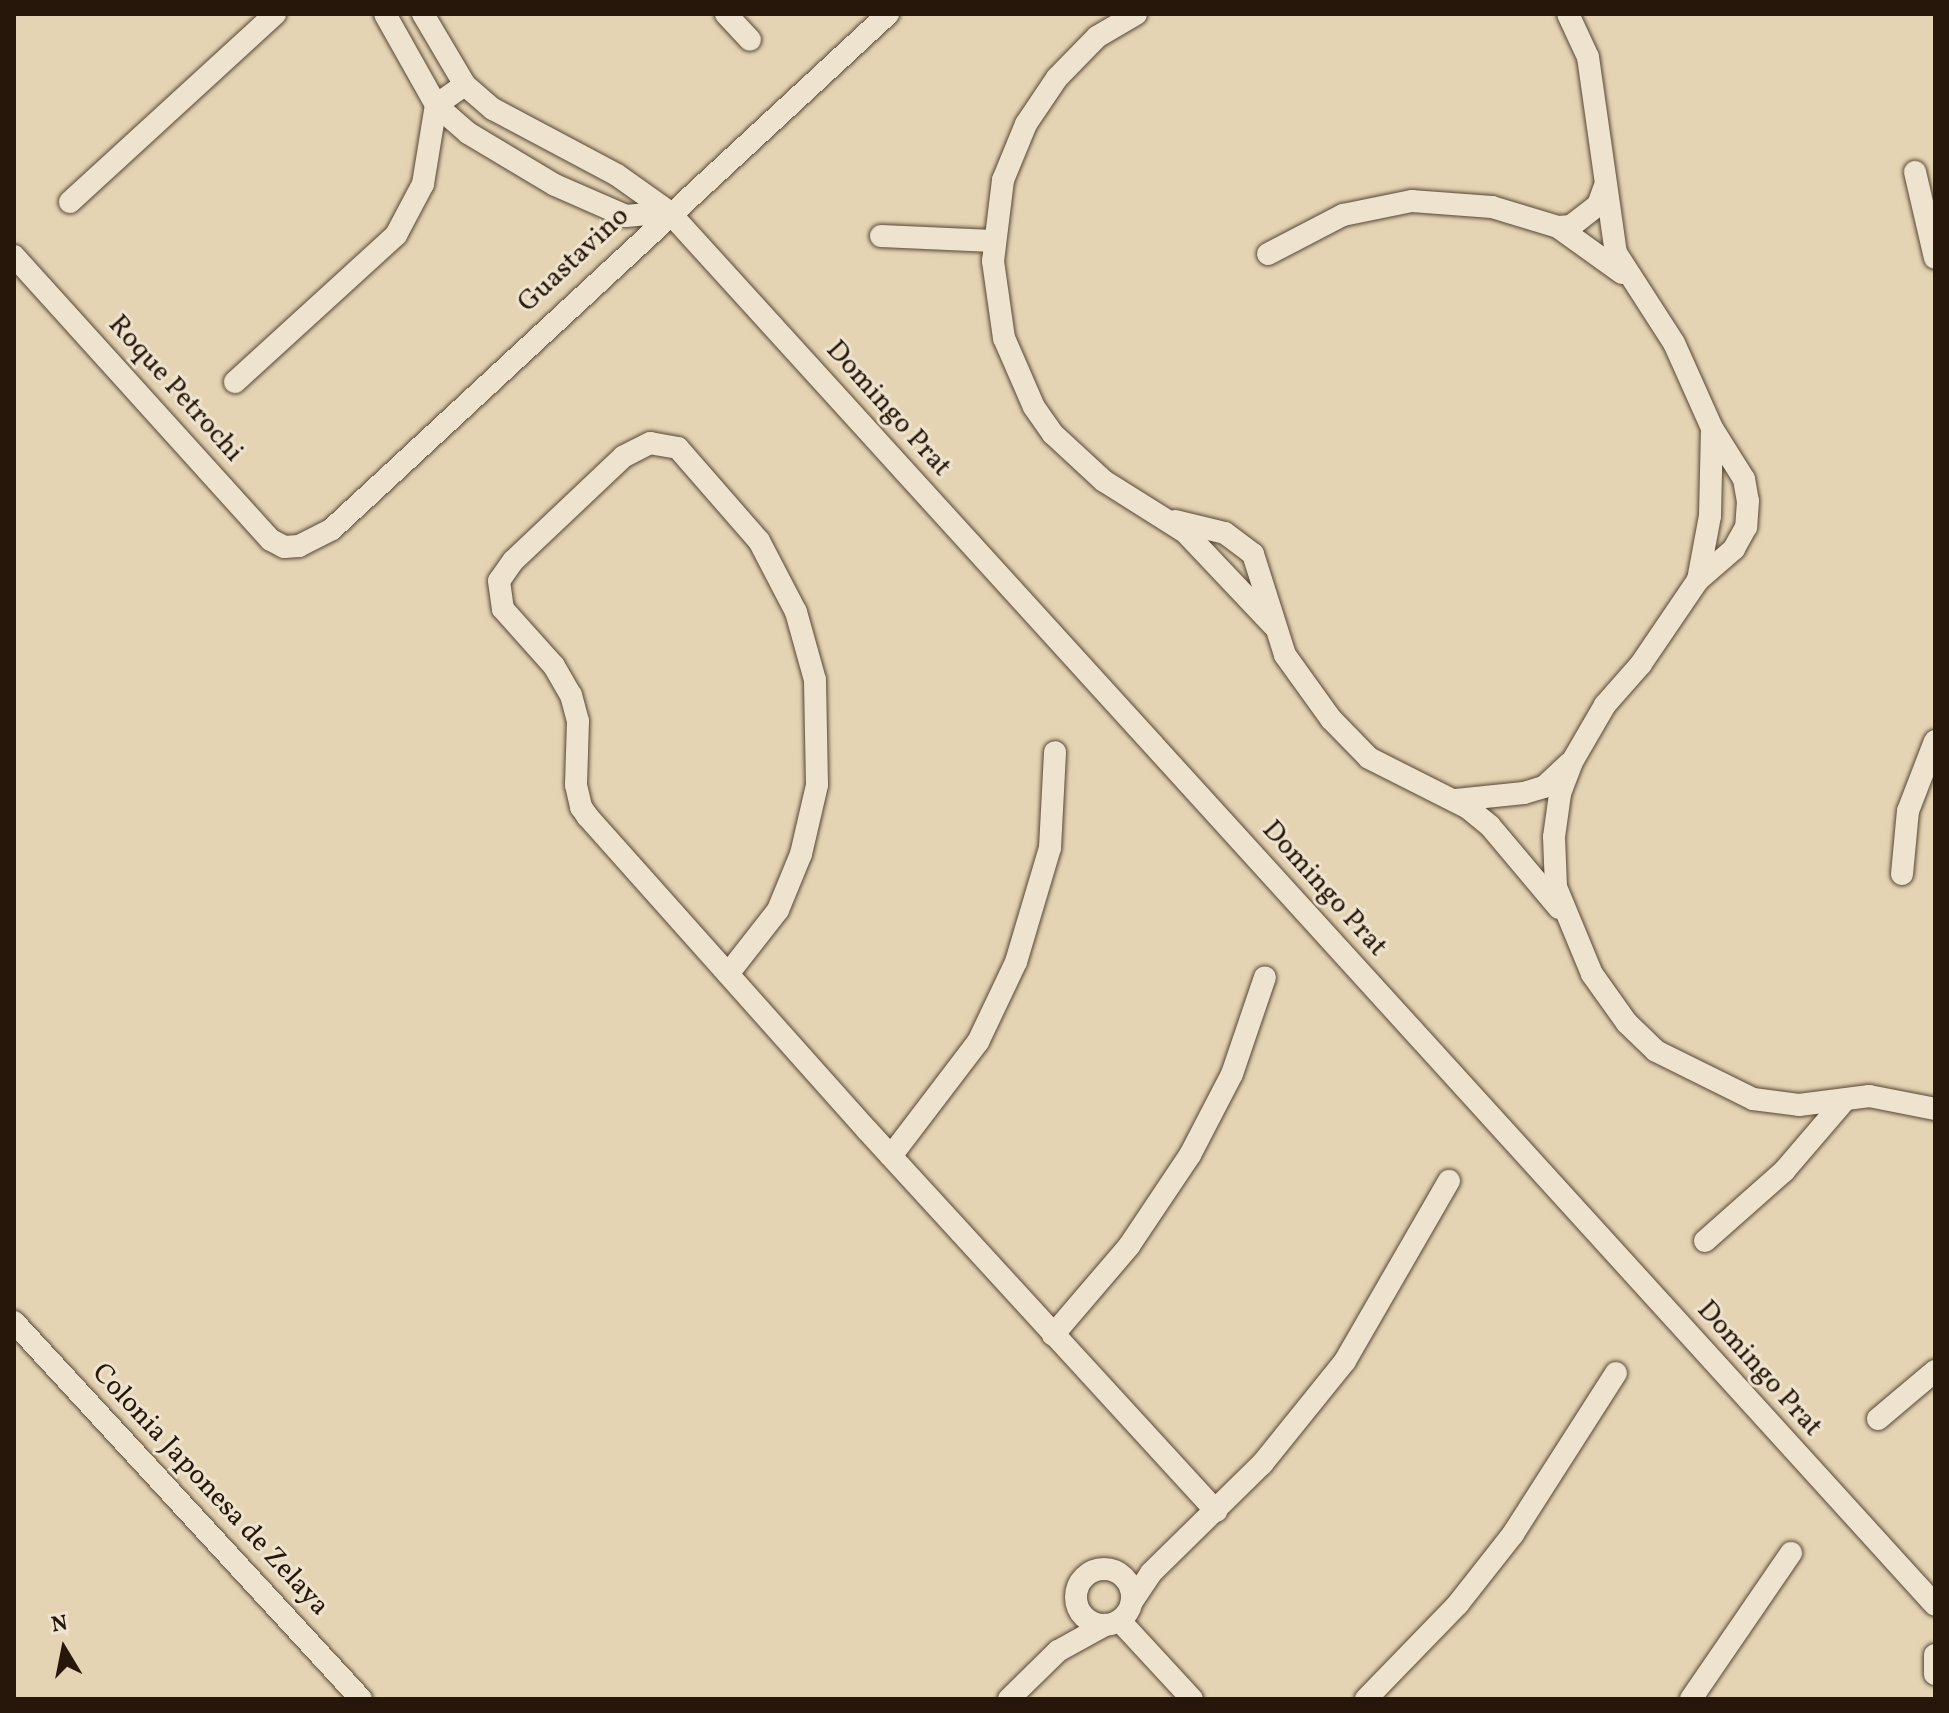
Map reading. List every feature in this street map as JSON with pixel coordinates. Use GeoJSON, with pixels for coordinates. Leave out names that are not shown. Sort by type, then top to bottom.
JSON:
{"type":"FeatureCollection","features":[{"type":"Feature","properties":{"kind":"street"},"geometry":{"type":"LineString","coordinates":[[70,202],[275,14]]}},
{"type":"Feature","properties":{"kind":"street"},"geometry":{"type":"LineString","coordinates":[[385,14],[436,105],[488,147],[596,204],[626,216],[669,212]]}},
{"type":"Feature","properties":{"kind":"street","name":"Domingo Prat"},"geometry":{"type":"LineString","coordinates":[[423,14],[465,85],[493,109],[617,175],[669,212],[1935,1605]]}},
{"type":"Feature","properties":{"kind":"street"},"geometry":{"type":"LineString","coordinates":[[726,14],[750,40]]}},
{"type":"Feature","properties":{"kind":"street","name":"Guastavino"},"geometry":{"type":"LineString","coordinates":[[299,546],[332,529],[669,212],[888,14]]}},
{"type":"Feature","properties":{"kind":"street"},"geometry":{"type":"LineString","coordinates":[[1136,14],[1074,57],[1040,99],[1003,180],[993,241],[1004,338],[1034,407],[1068,450],[1155,515],[1185,532],[1273,625]]}},
{"type":"Feature","properties":{"kind":"street"},"geometry":{"type":"LineString","coordinates":[[1568,14],[1588,57],[1607,182],[1608,224],[1628,276],[1674,343],[1712,428],[1744,479],[1746,527],[1738,542],[1698,580],[1641,664],[1605,705],[1572,762],[1558,812],[1553,846],[1556,887],[1592,974],[1627,1023],[1656,1051],[1753,1099],[1799,1105],[1885,1097],[1935,1109]]}},
{"type":"Feature","properties":{"kind":"street"},"geometry":{"type":"LineString","coordinates":[[235,382],[396,235],[423,184],[436,105],[465,85]]}},
{"type":"Feature","properties":{"kind":"street"},"geometry":{"type":"LineString","coordinates":[[1915,172],[1935,258]]}},
{"type":"Feature","properties":{"kind":"street"},"geometry":{"type":"LineString","coordinates":[[596,204],[617,175]]}},
{"type":"Feature","properties":{"kind":"street"},"geometry":{"type":"LineString","coordinates":[[1558,227],[1588,216],[1607,182]]}},
{"type":"Feature","properties":{"kind":"street"},"geometry":{"type":"LineString","coordinates":[[1268,254],[1343,215],[1412,201],[1492,207],[1558,227],[1628,276]]}},
{"type":"Feature","properties":{"kind":"street"},"geometry":{"type":"LineString","coordinates":[[881,236],[993,241]]}},
{"type":"Feature","properties":{"kind":"street","name":"Roque Petrochi"},"geometry":{"type":"LineString","coordinates":[[14,256],[271,540],[284,547],[299,546]]}},
{"type":"Feature","properties":{"kind":"street"},"geometry":{"type":"LineString","coordinates":[[1698,580],[1713,479],[1712,428]]}},
{"type":"Feature","properties":{"kind":"street"},"geometry":{"type":"LineString","coordinates":[[728,974],[778,910],[801,854],[817,785],[815,680],[796,612],[759,541],[678,448],[650,443],[623,457],[513,561],[498,591],[503,609],[554,666],[571,695],[578,721],[576,785],[581,807],[728,974],[891,1156],[1216,1511]]}},
{"type":"Feature","properties":{"kind":"street"},"geometry":{"type":"LineString","coordinates":[[1713,479],[1733,472],[1744,479]]}},
{"type":"Feature","properties":{"kind":"street"},"geometry":{"type":"LineString","coordinates":[[1155,515],[1239,540],[1259,564],[1273,625],[1309,693],[1369,758],[1451,800],[1495,832],[1517,854],[1568,920]]}},
{"type":"Feature","properties":{"kind":"street"},"geometry":{"type":"LineString","coordinates":[[1707,534],[1738,542]]}},
{"type":"Feature","properties":{"kind":"street"},"geometry":{"type":"LineString","coordinates":[[1902,874],[1908,811],[1935,741]]}},
{"type":"Feature","properties":{"kind":"street"},"geometry":{"type":"LineString","coordinates":[[891,1156],[978,1042],[1016,962],[1050,848],[1055,752]]}},
{"type":"Feature","properties":{"kind":"street"},"geometry":{"type":"LineString","coordinates":[[1451,800],[1509,796],[1537,789],[1572,762]]}},
{"type":"Feature","properties":{"kind":"street"},"geometry":{"type":"LineString","coordinates":[[1537,789],[1551,798],[1558,812]]}},
{"type":"Feature","properties":{"kind":"street"},"geometry":{"type":"LineString","coordinates":[[1495,832],[1499,808],[1509,796]]}},
{"type":"Feature","properties":{"kind":"street"},"geometry":{"type":"LineString","coordinates":[[1517,854],[1538,855],[1553,846]]}},
{"type":"Feature","properties":{"kind":"street"},"geometry":{"type":"LineString","coordinates":[[1053,1335],[1129,1246],[1190,1155],[1232,1074],[1265,977]]}},
{"type":"Feature","properties":{"kind":"street"},"geometry":{"type":"LineString","coordinates":[[1705,1241],[1803,1150],[1844,1101]]}},
{"type":"Feature","properties":{"kind":"street"},"geometry":{"type":"LineString","coordinates":[[1799,1105],[1803,1150]]}},
{"type":"Feature","properties":{"kind":"street"},"geometry":{"type":"LineString","coordinates":[[1058,1651],[1112,1623],[1169,1555],[1216,1511],[1345,1361],[1449,1181]]}},
{"type":"Feature","properties":{"kind":"street","name":"Colonia Japonesa de Zelaya"},"geometry":{"type":"LineString","coordinates":[[14,1322],[361,1699]]}},
{"type":"Feature","properties":{"kind":"street"},"geometry":{"type":"LineString","coordinates":[[1878,1419],[1935,1371]]}},
{"type":"Feature","properties":{"kind":"street"},"geometry":{"type":"LineString","coordinates":[[1366,1699],[1458,1604],[1513,1534],[1616,1373]]}},
{"type":"Feature","properties":{"kind":"street"},"geometry":{"type":"LineString","coordinates":[[1691,1699],[1791,1553]]}},
{"type":"Feature","properties":{"kind":"street"},"geometry":{"type":"LineString","coordinates":[[1009,1699],[1069,1636],[1082,1579],[1104,1568],[1156,1562],[1169,1555]]}},
{"type":"Feature","properties":{"kind":"street"},"geometry":{"type":"LineString","coordinates":[[1104,1568],[1126,1578],[1133,1600]]}},
{"type":"Feature","properties":{"kind":"street"},"geometry":{"type":"LineString","coordinates":[[1076,1601],[1089,1621],[1112,1623],[1192,1699]]}},
{"type":"Feature","properties":{"kind":"street"},"geometry":{"type":"LineString","coordinates":[[1935,1655],[1935,1674]]}}]}
